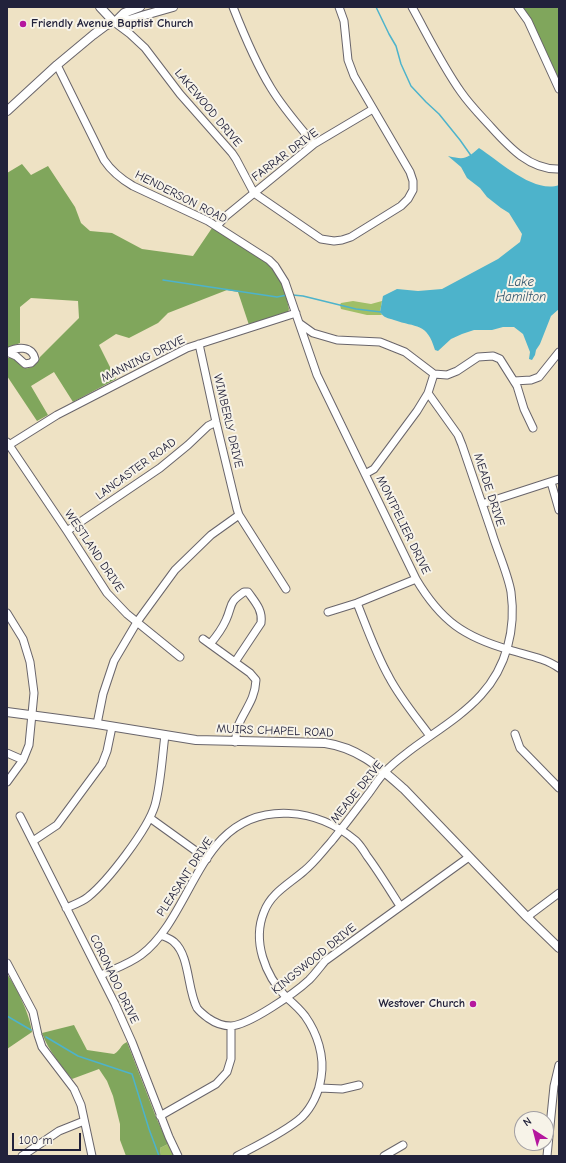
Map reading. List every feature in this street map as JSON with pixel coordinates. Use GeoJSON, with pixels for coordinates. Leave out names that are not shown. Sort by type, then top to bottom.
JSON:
{"type":"FeatureCollection","features":[{"type":"Feature","properties":{"kind":"main road"},"geometry":{"type":"LineString","coordinates":[[100,7],[114,22]]}},
{"type":"Feature","properties":{"kind":"main road"},"geometry":{"type":"LineString","coordinates":[[114,22],[124,13],[140,7]]}},
{"type":"Feature","properties":{"kind":"main road"},"geometry":{"type":"LineString","coordinates":[[7,111],[57,65],[93,35],[122,18],[129,20],[173,7]]}},
{"type":"Feature","properties":{"kind":"main road","name":"MUIRS CHAPEL ROAD"},"geometry":{"type":"LineString","coordinates":[[7,712],[97,724],[196,740],[318,743],[333,744],[344,747],[353,751],[384,772],[404,789],[527,917],[559,948]]}},
{"type":"Feature","properties":{"kind":"street"},"geometry":{"type":"LineString","coordinates":[[233,7],[257,63],[271,89],[287,112],[314,144]]}},
{"type":"Feature","properties":{"kind":"street","name":"LAKEWOOD DRIVE"},"geometry":{"type":"LineString","coordinates":[[114,22],[145,48],[180,94],[232,153],[254,193],[312,234],[326,241],[342,240],[352,237],[401,206],[408,199],[413,190],[413,181],[410,172],[354,76],[347,54],[344,21],[339,7]]}},
{"type":"Feature","properties":{"kind":"street"},"geometry":{"type":"LineString","coordinates":[[412,7],[462,94],[504,141],[518,154],[531,163],[549,169],[559,169]]}},
{"type":"Feature","properties":{"kind":"street"},"geometry":{"type":"LineString","coordinates":[[518,7],[528,21],[559,90]]}},
{"type":"Feature","properties":{"kind":"street","name":"HENDERSON ROAD"},"geometry":{"type":"LineString","coordinates":[[57,65],[104,160],[110,168],[122,179],[133,186],[217,226],[257,252],[275,266],[285,282],[299,323]]}},
{"type":"Feature","properties":{"kind":"street","name":"FARRAR DRIVE"},"geometry":{"type":"LineString","coordinates":[[217,226],[226,216],[314,144],[373,109]]}},
{"type":"Feature","properties":{"kind":"street","name":"MANNING DRIVE"},"geometry":{"type":"LineString","coordinates":[[8,443],[57,414],[187,348],[296,313]]}},
{"type":"Feature","properties":{"kind":"street"},"geometry":{"type":"LineString","coordinates":[[299,323],[313,333],[337,340],[380,342],[393,346],[405,352],[434,374],[448,375],[457,371],[478,357],[493,356],[500,359],[514,381],[532,428]]}},
{"type":"Feature","properties":{"kind":"street","name":"MONTPELIER DRIVE"},"geometry":{"type":"LineString","coordinates":[[299,323],[317,375],[416,579],[431,603],[458,628],[482,641],[543,660],[559,668]]}},
{"type":"Feature","properties":{"kind":"street","name":"WIMBERLY DRIVE"},"geometry":{"type":"LineString","coordinates":[[199,344],[216,422],[239,515]]}},
{"type":"Feature","properties":{"kind":"street"},"geometry":{"type":"LineString","coordinates":[[514,381],[531,380],[539,377],[559,352]]}},
{"type":"Feature","properties":{"kind":"street"},"geometry":{"type":"LineString","coordinates":[[365,474],[374,469],[417,411],[428,393],[434,374]]}},
{"type":"Feature","properties":{"kind":"street","name":"MEADE DRIVE"},"geometry":{"type":"LineString","coordinates":[[237,1156],[282,1131],[301,1117],[310,1107],[320,1088],[322,1062],[314,1031],[303,1013],[286,997],[270,975],[262,954],[259,933],[263,912],[276,893],[305,871],[341,830],[384,772],[467,708],[481,695],[496,674],[507,649],[512,631],[513,616],[510,590],[462,445],[458,435],[428,393]]}},
{"type":"Feature","properties":{"kind":"street","name":"LANCASTER ROAD"},"geometry":{"type":"LineString","coordinates":[[67,531],[160,468],[208,426],[216,422]]}},
{"type":"Feature","properties":{"kind":"street","name":"WESTLAND DRIVE"},"geometry":{"type":"LineString","coordinates":[[8,443],[107,593],[137,622],[180,657]]}},
{"type":"Feature","properties":{"kind":"street"},"geometry":{"type":"LineString","coordinates":[[482,504],[559,479]]}},
{"type":"Feature","properties":{"kind":"street"},"geometry":{"type":"LineString","coordinates":[[551,482],[559,510]]}},
{"type":"Feature","properties":{"kind":"street"},"geometry":{"type":"LineString","coordinates":[[97,724],[103,694],[114,661],[137,622],[167,580],[184,561],[211,535],[239,515],[286,589]]}},
{"type":"Feature","properties":{"kind":"street"},"geometry":{"type":"LineString","coordinates":[[328,612],[357,603],[416,579]]}},
{"type":"Feature","properties":{"kind":"street"},"geometry":{"type":"LineString","coordinates":[[210,644],[223,626],[232,602],[244,592],[248,592],[260,610],[262,616],[261,623],[235,662]]}},
{"type":"Feature","properties":{"kind":"street"},"geometry":{"type":"LineString","coordinates":[[357,603],[370,639],[389,678],[403,700],[430,736]]}},
{"type":"Feature","properties":{"kind":"street"},"geometry":{"type":"LineString","coordinates":[[7,613],[23,639],[30,662],[34,693],[29,745],[23,760],[7,782]]}},
{"type":"Feature","properties":{"kind":"street"},"geometry":{"type":"LineString","coordinates":[[203,639],[250,673],[256,680],[255,690],[250,704],[238,727],[235,742]]}},
{"type":"Feature","properties":{"kind":"street"},"geometry":{"type":"LineString","coordinates":[[32,841],[57,825],[102,764],[107,751],[112,727]]}},
{"type":"Feature","properties":{"kind":"street"},"geometry":{"type":"LineString","coordinates":[[515,734],[520,748],[559,788]]}},
{"type":"Feature","properties":{"kind":"street"},"geometry":{"type":"LineString","coordinates":[[66,908],[87,898],[98,888],[131,846],[150,818],[157,795],[165,735]]}},
{"type":"Feature","properties":{"kind":"street"},"geometry":{"type":"LineString","coordinates":[[7,753],[23,760]]}},
{"type":"Feature","properties":{"kind":"street","name":"PLEASANT DRIVE"},"geometry":{"type":"LineString","coordinates":[[101,975],[137,958],[161,935],[207,859],[222,839],[242,824],[256,817],[269,814],[295,813],[322,820],[341,830],[357,842],[400,906]]}},
{"type":"Feature","properties":{"kind":"street","name":"CORONADO DRIVE"},"geometry":{"type":"LineString","coordinates":[[20,816],[101,975],[132,1042],[160,1116],[178,1156]]}},
{"type":"Feature","properties":{"kind":"street"},"geometry":{"type":"LineString","coordinates":[[150,818],[207,859]]}},
{"type":"Feature","properties":{"kind":"street","name":"KINGSWOOD DRIVE"},"geometry":{"type":"LineString","coordinates":[[231,1026],[248,1021],[286,997],[309,980],[325,961],[469,857]]}},
{"type":"Feature","properties":{"kind":"street"},"geometry":{"type":"LineString","coordinates":[[527,917],[559,893]]}},
{"type":"Feature","properties":{"kind":"street"},"geometry":{"type":"LineString","coordinates":[[160,1116],[216,1084],[227,1072],[231,1059],[231,1026],[220,1025],[200,1012],[192,995],[183,955],[174,942],[161,935]]}},
{"type":"Feature","properties":{"kind":"street"},"geometry":{"type":"LineString","coordinates":[[7,963],[33,1012],[42,1047],[74,1089],[81,1105],[92,1156]]}},
{"type":"Feature","properties":{"kind":"street"},"geometry":{"type":"LineString","coordinates":[[547,1156],[554,1086],[559,1065]]}},
{"type":"Feature","properties":{"kind":"street"},"geometry":{"type":"LineString","coordinates":[[320,1088],[342,1089],[359,1084]]}},
{"type":"Feature","properties":{"kind":"street"},"geometry":{"type":"LineString","coordinates":[[22,1156],[59,1131],[84,1121]]}},
{"type":"Feature","properties":{"kind":"street"},"geometry":{"type":"LineString","coordinates":[[384,1156],[402,1145]]}},
{"type":"Feature","properties":{"kind":"green space"},"geometry":{"type":"Polygon","coordinates":[[[520,7],[557,7],[559,10],[559,86],[520,7]]]}},
{"type":"Feature","properties":{"kind":"green space"},"geometry":{"type":"Polygon","coordinates":[[[22,164],[31,175],[48,166],[75,207],[81,223],[90,231],[112,233],[142,249],[193,256],[212,228],[242,245],[270,266],[283,285],[289,309],[288,312],[249,325],[238,292],[227,290],[168,313],[158,323],[129,338],[116,334],[99,345],[116,379],[73,402],[54,372],[31,386],[48,415],[37,421],[7,376],[7,358],[12,358],[23,367],[32,367],[79,318],[78,301],[31,298],[20,307],[20,343],[7,348],[7,173],[22,164]]]}},
{"type":"Feature","properties":{"kind":"green space"},"geometry":{"type":"Polygon","coordinates":[[[353,301],[371,304],[382,301],[380,312],[382,315],[367,315],[341,309],[341,303],[353,301]]]}},
{"type":"Feature","properties":{"kind":"green space"},"geometry":{"type":"Polygon","coordinates":[[[7,974],[15,987],[29,1018],[32,1032],[7,1049],[7,974]]]}},
{"type":"Feature","properties":{"kind":"green space"},"geometry":{"type":"Polygon","coordinates":[[[74,1025],[87,1050],[114,1054],[127,1042],[168,1144],[160,1148],[161,1156],[126,1156],[120,1140],[120,1124],[113,1096],[107,1081],[99,1069],[72,1079],[51,1051],[42,1033],[74,1025]]]}},
{"type":"Feature","properties":{"kind":"green space"},"geometry":{"type":"Polygon","coordinates":[[[168,1144],[174,1156],[161,1156],[160,1148],[168,1144]]]}},
{"type":"Feature","properties":{"kind":"water","name":"Lake Hamilton"},"geometry":{"type":"Polygon","coordinates":[[[479,148],[528,181],[549,187],[559,185],[559,309],[551,316],[532,360],[529,359],[530,352],[523,334],[514,327],[503,327],[492,330],[474,330],[451,339],[438,351],[435,350],[432,341],[424,330],[386,318],[380,312],[383,296],[397,289],[418,291],[442,289],[498,259],[520,242],[522,234],[509,213],[487,197],[480,188],[467,178],[461,167],[448,156],[465,158],[479,148]]]}},
{"type":"Feature","properties":{"kind":"waterway"},"geometry":{"type":"LineString","coordinates":[[376,7],[396,46],[401,64],[411,86],[439,114],[472,157]]}},
{"type":"Feature","properties":{"kind":"waterway"},"geometry":{"type":"LineString","coordinates":[[163,280],[277,297],[287,295]]}},
{"type":"Feature","properties":{"kind":"waterway"},"geometry":{"type":"LineString","coordinates":[[293,295],[356,309],[381,312]]}},
{"type":"Feature","properties":{"kind":"waterway"},"geometry":{"type":"LineString","coordinates":[[7,1016],[31,1030]]}},
{"type":"Feature","properties":{"kind":"waterway"},"geometry":{"type":"LineString","coordinates":[[46,1037],[78,1056],[132,1074],[159,1156]]}},
{"type":"Feature","properties":{"kind":"place","name":"Friendly Avenue Baptist Church"},"geometry":{"type":"Point","coordinates":[23,24]}},
{"type":"Feature","properties":{"kind":"place","name":"Westover Church"},"geometry":{"type":"Point","coordinates":[473,1004]}}]}
